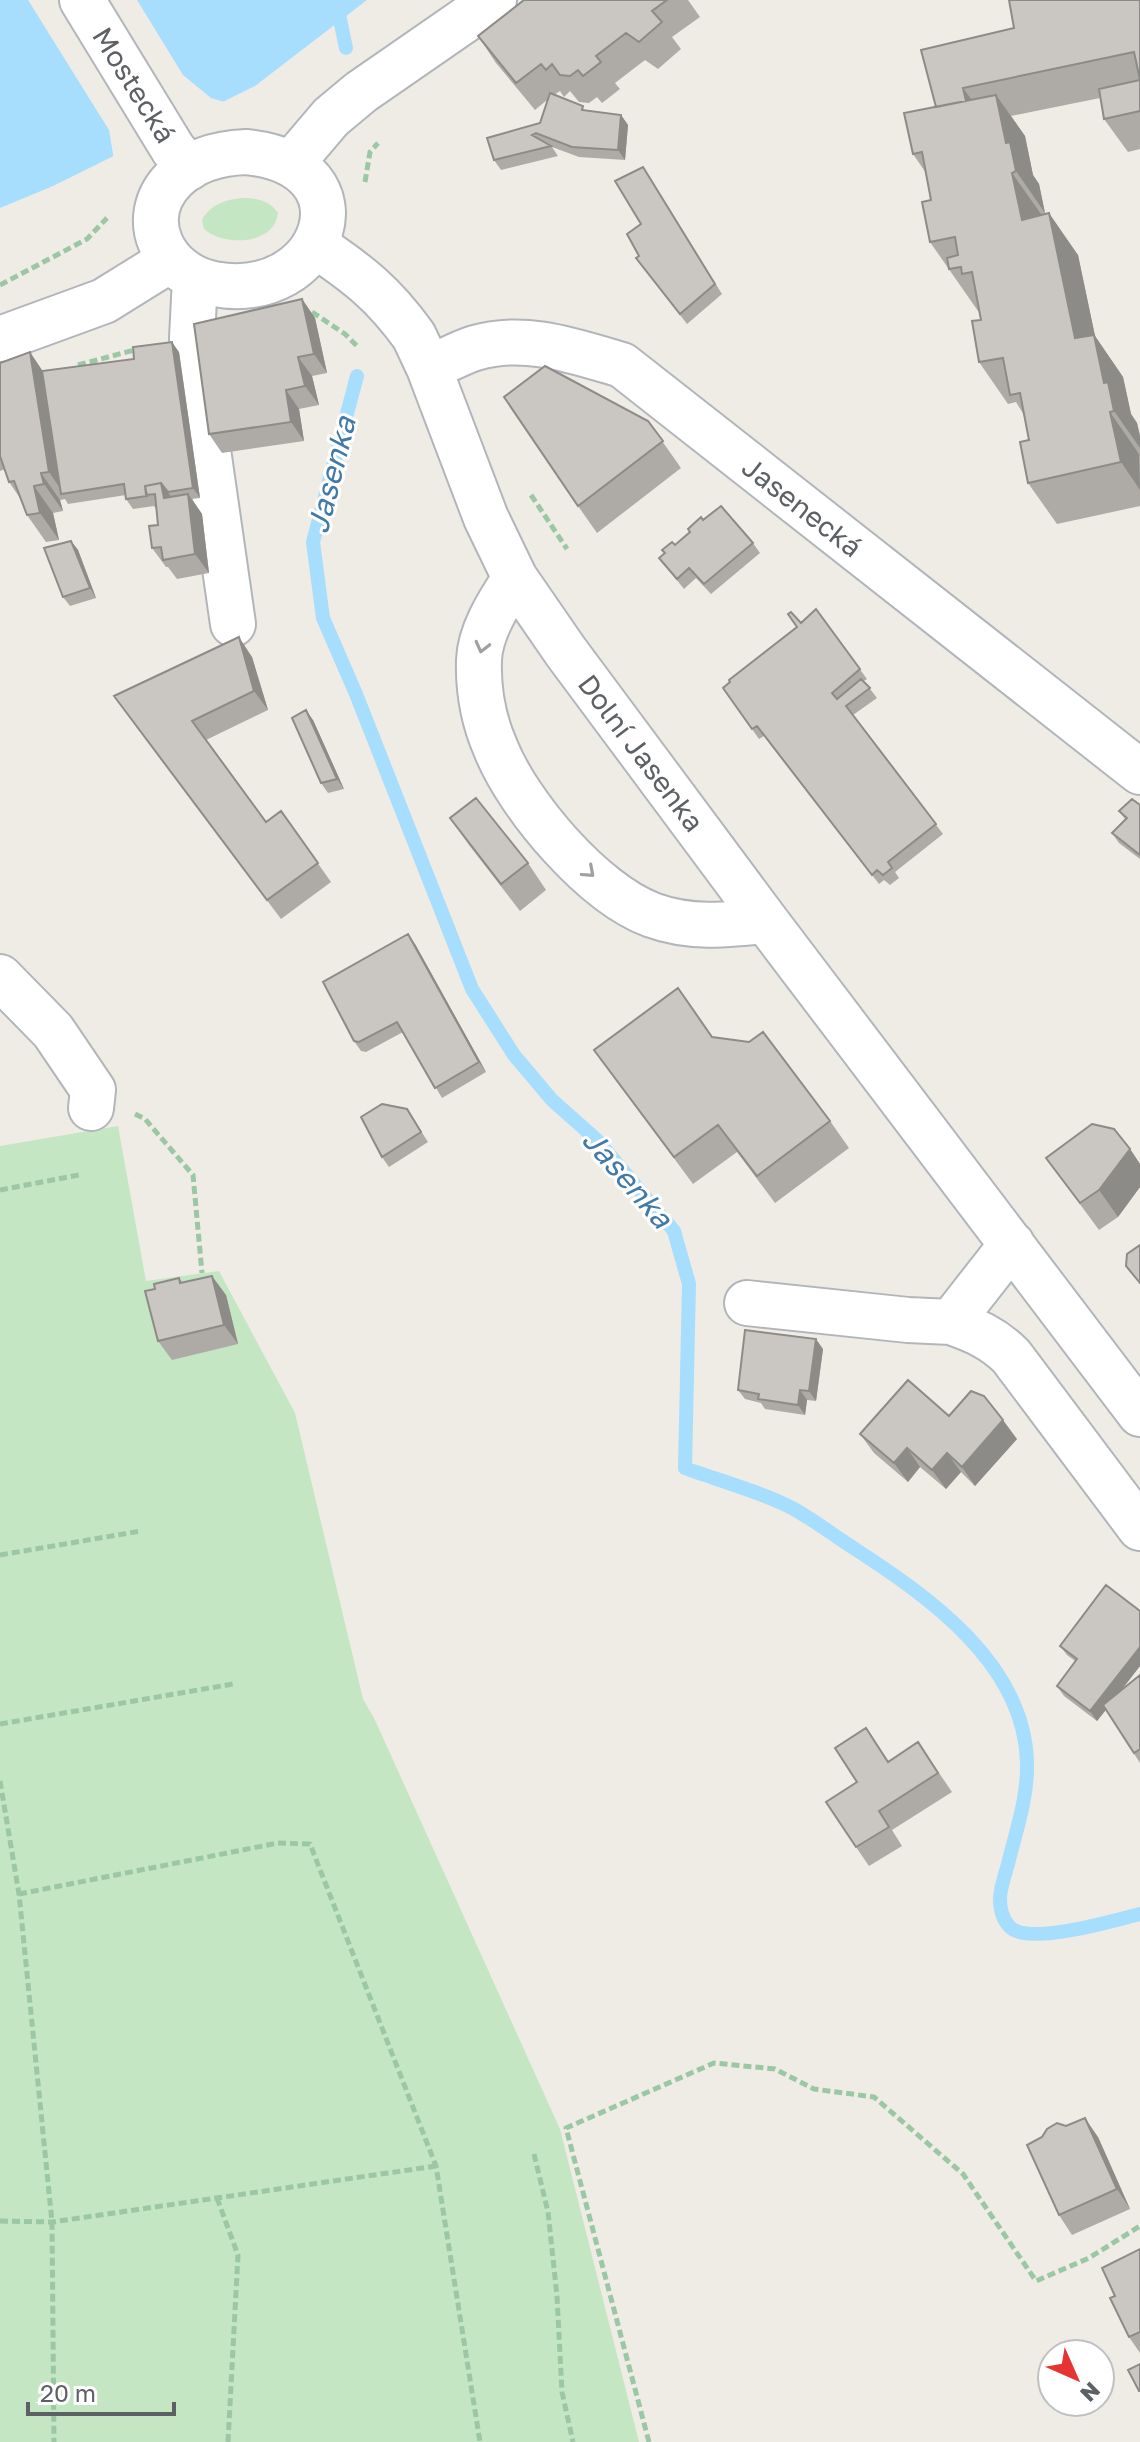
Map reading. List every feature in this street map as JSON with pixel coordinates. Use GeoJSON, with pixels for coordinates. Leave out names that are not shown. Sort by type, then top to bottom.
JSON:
{"type":"FeatureCollection","features":[{"type":"Feature","properties":{"kind":"street","name":"Mostecká"},"geometry":{"type":"LineString","coordinates":[[82,0],[181,159]]}},
{"type":"Feature","properties":{"kind":"street"},"geometry":{"type":"LineString","coordinates":[[291,164],[331,117],[361,92],[494,0]]}},
{"type":"Feature","properties":{"kind":"street"},"geometry":{"type":"LineString","coordinates":[[0,339],[182,269],[232,286],[270,281],[294,268],[315,245],[324,218],[321,200],[309,179],[291,164],[270,155],[239,152],[181,159],[157,212],[157,238],[182,269],[233,624]]}},
{"type":"Feature","properties":{"kind":"street","name":"Dolní Jasenka"},"geometry":{"type":"LineString","coordinates":[[315,245],[380,293],[414,336],[486,518],[515,578],[566,652],[1140,1414]]}},
{"type":"Feature","properties":{"kind":"street","name":"Jasenecká"},"geometry":{"type":"LineString","coordinates":[[429,368],[474,348],[499,343],[553,345],[622,365],[1140,772]]}},
{"type":"Feature","properties":{"kind":"street"},"geometry":{"type":"LineString","coordinates":[[515,578],[499,602],[478,657],[484,716],[511,780],[573,858],[614,896],[652,915],[702,927],[766,921]]}},
{"type":"Feature","properties":{"kind":"street"},"geometry":{"type":"LineString","coordinates":[[0,977],[53,1031],[93,1090],[91,1108]]}},
{"type":"Feature","properties":{"kind":"street"},"geometry":{"type":"LineString","coordinates":[[951,1322],[1012,1244]]}},
{"type":"Feature","properties":{"kind":"street"},"geometry":{"type":"LineString","coordinates":[[747,1303],[951,1322],[985,1335],[1011,1356],[1140,1528]]}},
{"type":"Feature","properties":{"kind":"path"},"geometry":{"type":"LineString","coordinates":[[365,186],[370,152],[387,132]]}},
{"type":"Feature","properties":{"kind":"path"},"geometry":{"type":"LineString","coordinates":[[0,285],[87,239],[107,219],[115,205]]}},
{"type":"Feature","properties":{"kind":"path"},"geometry":{"type":"LineString","coordinates":[[299,315],[315,312],[364,353]]}},
{"type":"Feature","properties":{"kind":"path"},"geometry":{"type":"LineString","coordinates":[[100,359],[192,338]]}},
{"type":"Feature","properties":{"kind":"path"},"geometry":{"type":"LineString","coordinates":[[145,1119],[193,1175],[202,1273]]}},
{"type":"Feature","properties":{"kind":"path"},"geometry":{"type":"LineString","coordinates":[[0,1190],[79,1175]]}},
{"type":"Feature","properties":{"kind":"path"},"geometry":{"type":"LineString","coordinates":[[0,1555],[141,1531]]}},
{"type":"Feature","properties":{"kind":"path"},"geometry":{"type":"LineString","coordinates":[[0,1724],[233,1684]]}},
{"type":"Feature","properties":{"kind":"path"},"geometry":{"type":"LineString","coordinates":[[0,1781],[19,1894],[52,2222],[54,2442]]}},
{"type":"Feature","properties":{"kind":"path"},"geometry":{"type":"LineString","coordinates":[[19,1894],[278,1843],[310,1844],[436,2166],[480,2442]]}},
{"type":"Feature","properties":{"kind":"path"},"geometry":{"type":"LineString","coordinates":[[649,2442],[566,2128],[593,2116],[714,2063],[775,2069],[814,2089],[874,2097],[963,2174],[1036,2281],[1089,2258],[1140,2226]]}},
{"type":"Feature","properties":{"kind":"path"},"geometry":{"type":"LineString","coordinates":[[534,2154],[548,2212],[557,2296],[562,2392],[573,2442]]}},
{"type":"Feature","properties":{"kind":"path"},"geometry":{"type":"LineString","coordinates":[[0,2221],[52,2222],[436,2166]]}},
{"type":"Feature","properties":{"kind":"path"},"geometry":{"type":"LineString","coordinates":[[217,2198],[238,2255],[228,2442]]}},
{"type":"Feature","properties":{"kind":"green space"},"geometry":{"type":"Polygon","coordinates":[[[241,198],[262,201],[278,213],[275,224],[268,232],[247,240],[235,240],[224,239],[204,229],[202,220],[213,207],[241,198]]]}},
{"type":"Feature","properties":{"kind":"green space"},"geometry":{"type":"Polygon","coordinates":[[[118,1126],[146,1281],[219,1271],[295,1413],[363,1699],[560,2129],[639,2442],[0,2442],[0,1146],[118,1126]]]}},
{"type":"Feature","properties":{"kind":"water"},"geometry":{"type":"Polygon","coordinates":[[[0,0],[367,0],[255,86],[53,186],[0,208],[0,0]]]}},
{"type":"Feature","properties":{"kind":"pier"},"geometry":{"type":"Polygon","coordinates":[[[28,0],[137,0],[183,75],[211,98],[228,103],[114,160],[109,130],[28,0]]]}},
{"type":"Feature","properties":{"kind":"building"},"geometry":{"type":"Polygon","coordinates":[[[524,0],[667,0],[652,11],[662,22],[639,42],[626,33],[596,56],[601,62],[583,76],[578,70],[570,76],[560,75],[552,64],[546,70],[541,64],[516,83],[478,36],[524,0]]]}},
{"type":"Feature","properties":{"kind":"building"},"geometry":{"type":"Polygon","coordinates":[[[1009,0],[1140,0],[1140,80],[1134,52],[963,88],[966,101],[936,107],[921,50],[1014,28],[1009,0]]]}},
{"type":"Feature","properties":{"kind":"building"},"geometry":{"type":"Polygon","coordinates":[[[1140,80],[1140,111],[1104,119],[1099,89],[1140,80]]]}},
{"type":"Feature","properties":{"kind":"building"},"geometry":{"type":"Polygon","coordinates":[[[550,93],[583,106],[582,110],[621,115],[618,150],[572,147],[536,133],[532,135],[551,146],[494,160],[487,138],[540,123],[550,93]]]}},
{"type":"Feature","properties":{"kind":"building"},"geometry":{"type":"Polygon","coordinates":[[[996,95],[1006,143],[1010,142],[1016,171],[1012,173],[1022,220],[1049,213],[1075,338],[1094,335],[1104,383],[1108,382],[1114,411],[1110,412],[1121,462],[1028,483],[1020,442],[1029,440],[1020,393],[1010,395],[1003,358],[979,362],[972,321],[981,320],[972,272],[962,274],[961,267],[949,269],[947,258],[958,255],[955,237],[930,242],[922,202],[931,200],[922,152],[913,154],[904,113],[996,95]]]}},
{"type":"Feature","properties":{"kind":"building"},"geometry":{"type":"Polygon","coordinates":[[[643,167],[715,284],[680,314],[636,258],[639,256],[627,234],[641,224],[615,181],[643,167]]]}},
{"type":"Feature","properties":{"kind":"building"},"geometry":{"type":"Polygon","coordinates":[[[302,299],[314,354],[298,357],[305,386],[286,390],[291,422],[209,434],[194,324],[302,299]]]}},
{"type":"Feature","properties":{"kind":"building"},"geometry":{"type":"Polygon","coordinates":[[[172,342],[193,488],[168,492],[161,483],[145,486],[147,496],[126,499],[124,484],[61,494],[42,371],[134,359],[133,347],[172,342]]]}},
{"type":"Feature","properties":{"kind":"building"},"geometry":{"type":"Polygon","coordinates":[[[30,352],[49,472],[41,473],[44,484],[34,486],[40,513],[27,515],[14,481],[9,482],[0,456],[0,363],[30,352]]]}},
{"type":"Feature","properties":{"kind":"building"},"geometry":{"type":"Polygon","coordinates":[[[545,366],[648,421],[663,441],[578,506],[504,397],[545,366]]]}},
{"type":"Feature","properties":{"kind":"building"},"geometry":{"type":"Polygon","coordinates":[[[161,483],[164,498],[188,494],[195,554],[163,560],[161,547],[152,548],[149,526],[158,525],[155,494],[146,495],[145,486],[161,483]]]}},
{"type":"Feature","properties":{"kind":"building"},"geometry":{"type":"Polygon","coordinates":[[[721,506],[753,543],[704,584],[689,568],[677,579],[659,558],[665,553],[662,550],[672,542],[675,545],[701,517],[703,520],[721,506]]]}},
{"type":"Feature","properties":{"kind":"building"},"geometry":{"type":"Polygon","coordinates":[[[71,541],[90,588],[63,597],[44,548],[71,541]]]}},
{"type":"Feature","properties":{"kind":"building"},"geometry":{"type":"Polygon","coordinates":[[[816,609],[860,669],[832,693],[837,699],[861,679],[870,688],[846,706],[936,824],[888,862],[892,868],[883,875],[877,870],[872,875],[757,726],[752,729],[723,688],[797,627],[788,614],[791,612],[801,623],[816,609]]]}},
{"type":"Feature","properties":{"kind":"building"},"geometry":{"type":"Polygon","coordinates":[[[239,637],[254,691],[192,721],[266,822],[281,811],[318,863],[267,900],[114,696],[239,637]]]}},
{"type":"Feature","properties":{"kind":"building"},"geometry":{"type":"Polygon","coordinates":[[[306,710],[337,779],[321,783],[292,718],[306,710]]]}},
{"type":"Feature","properties":{"kind":"building"},"geometry":{"type":"Polygon","coordinates":[[[476,798],[528,863],[501,884],[450,818],[476,798]]]}},
{"type":"Feature","properties":{"kind":"building"},"geometry":{"type":"Polygon","coordinates":[[[1132,799],[1140,805],[1140,855],[1112,833],[1127,818],[1119,811],[1132,799]]]}},
{"type":"Feature","properties":{"kind":"building"},"geometry":{"type":"Polygon","coordinates":[[[408,934],[479,1062],[435,1088],[397,1022],[359,1042],[354,1041],[323,982],[408,934]]]}},
{"type":"Feature","properties":{"kind":"building"},"geometry":{"type":"Polygon","coordinates":[[[678,988],[712,1037],[749,1042],[763,1032],[830,1121],[757,1176],[718,1125],[674,1157],[594,1050],[678,988]]]}},
{"type":"Feature","properties":{"kind":"building"},"geometry":{"type":"Polygon","coordinates":[[[382,1104],[407,1109],[421,1132],[382,1157],[361,1117],[382,1104]]]}},
{"type":"Feature","properties":{"kind":"building"},"geometry":{"type":"Polygon","coordinates":[[[1092,1124],[1114,1129],[1130,1149],[1099,1190],[1080,1203],[1046,1158],[1092,1124]]]}},
{"type":"Feature","properties":{"kind":"building"},"geometry":{"type":"Polygon","coordinates":[[[1140,1245],[1140,1283],[1126,1266],[1127,1254],[1140,1245]]]}},
{"type":"Feature","properties":{"kind":"building"},"geometry":{"type":"Polygon","coordinates":[[[212,1276],[224,1325],[158,1341],[145,1291],[155,1289],[154,1284],[179,1278],[180,1283],[212,1276]]]}},
{"type":"Feature","properties":{"kind":"building"},"geometry":{"type":"Polygon","coordinates":[[[745,1330],[816,1339],[809,1391],[800,1390],[798,1405],[758,1399],[759,1394],[738,1390],[745,1330]]]}},
{"type":"Feature","properties":{"kind":"building"},"geometry":{"type":"Polygon","coordinates":[[[908,1380],[949,1416],[971,1391],[984,1396],[1003,1420],[962,1467],[947,1453],[932,1470],[907,1448],[894,1463],[860,1434],[908,1380]]]}},
{"type":"Feature","properties":{"kind":"building"},"geometry":{"type":"Polygon","coordinates":[[[1106,1585],[1140,1611],[1140,1647],[1090,1711],[1057,1686],[1077,1659],[1060,1646],[1106,1585]]]}},
{"type":"Feature","properties":{"kind":"building"},"geometry":{"type":"Polygon","coordinates":[[[1140,1675],[1140,1749],[1134,1753],[1103,1705],[1140,1675]]]}},
{"type":"Feature","properties":{"kind":"building"},"geometry":{"type":"Polygon","coordinates":[[[866,1728],[888,1762],[918,1742],[938,1773],[879,1811],[889,1827],[856,1847],[826,1802],[857,1782],[835,1748],[866,1728]]]}},
{"type":"Feature","properties":{"kind":"building"},"geometry":{"type":"Polygon","coordinates":[[[1085,2118],[1117,2189],[1059,2215],[1027,2145],[1042,2137],[1047,2129],[1057,2123],[1066,2126],[1085,2118]]]}},
{"type":"Feature","properties":{"kind":"building"},"geometry":{"type":"Polygon","coordinates":[[[1140,2249],[1140,2332],[1129,2337],[1110,2298],[1115,2296],[1102,2268],[1140,2249]]]}},
{"type":"Feature","properties":{"kind":"building"},"geometry":{"type":"Polygon","coordinates":[[[1140,2364],[1140,2391],[1139,2391],[1128,2370],[1140,2364]]]}},
{"type":"Feature","properties":{"kind":"waterway","name":"Jasenka"},"geometry":{"type":"LineString","coordinates":[[336,0],[346,48]]}},
{"type":"Feature","properties":{"kind":"waterway","name":"Jasenka"},"geometry":{"type":"LineString","coordinates":[[357,376],[313,542],[323,618],[472,989],[514,1055],[552,1100],[597,1140],[674,1231],[689,1284],[685,1468],[769,1498],[810,1518],[913,1589],[968,1637],[991,1664],[1010,1695],[1022,1727],[1027,1763],[1024,1801],[1000,1895],[1002,1914],[1010,1927],[1020,1932],[1053,1933],[1140,1914]]}}]}
